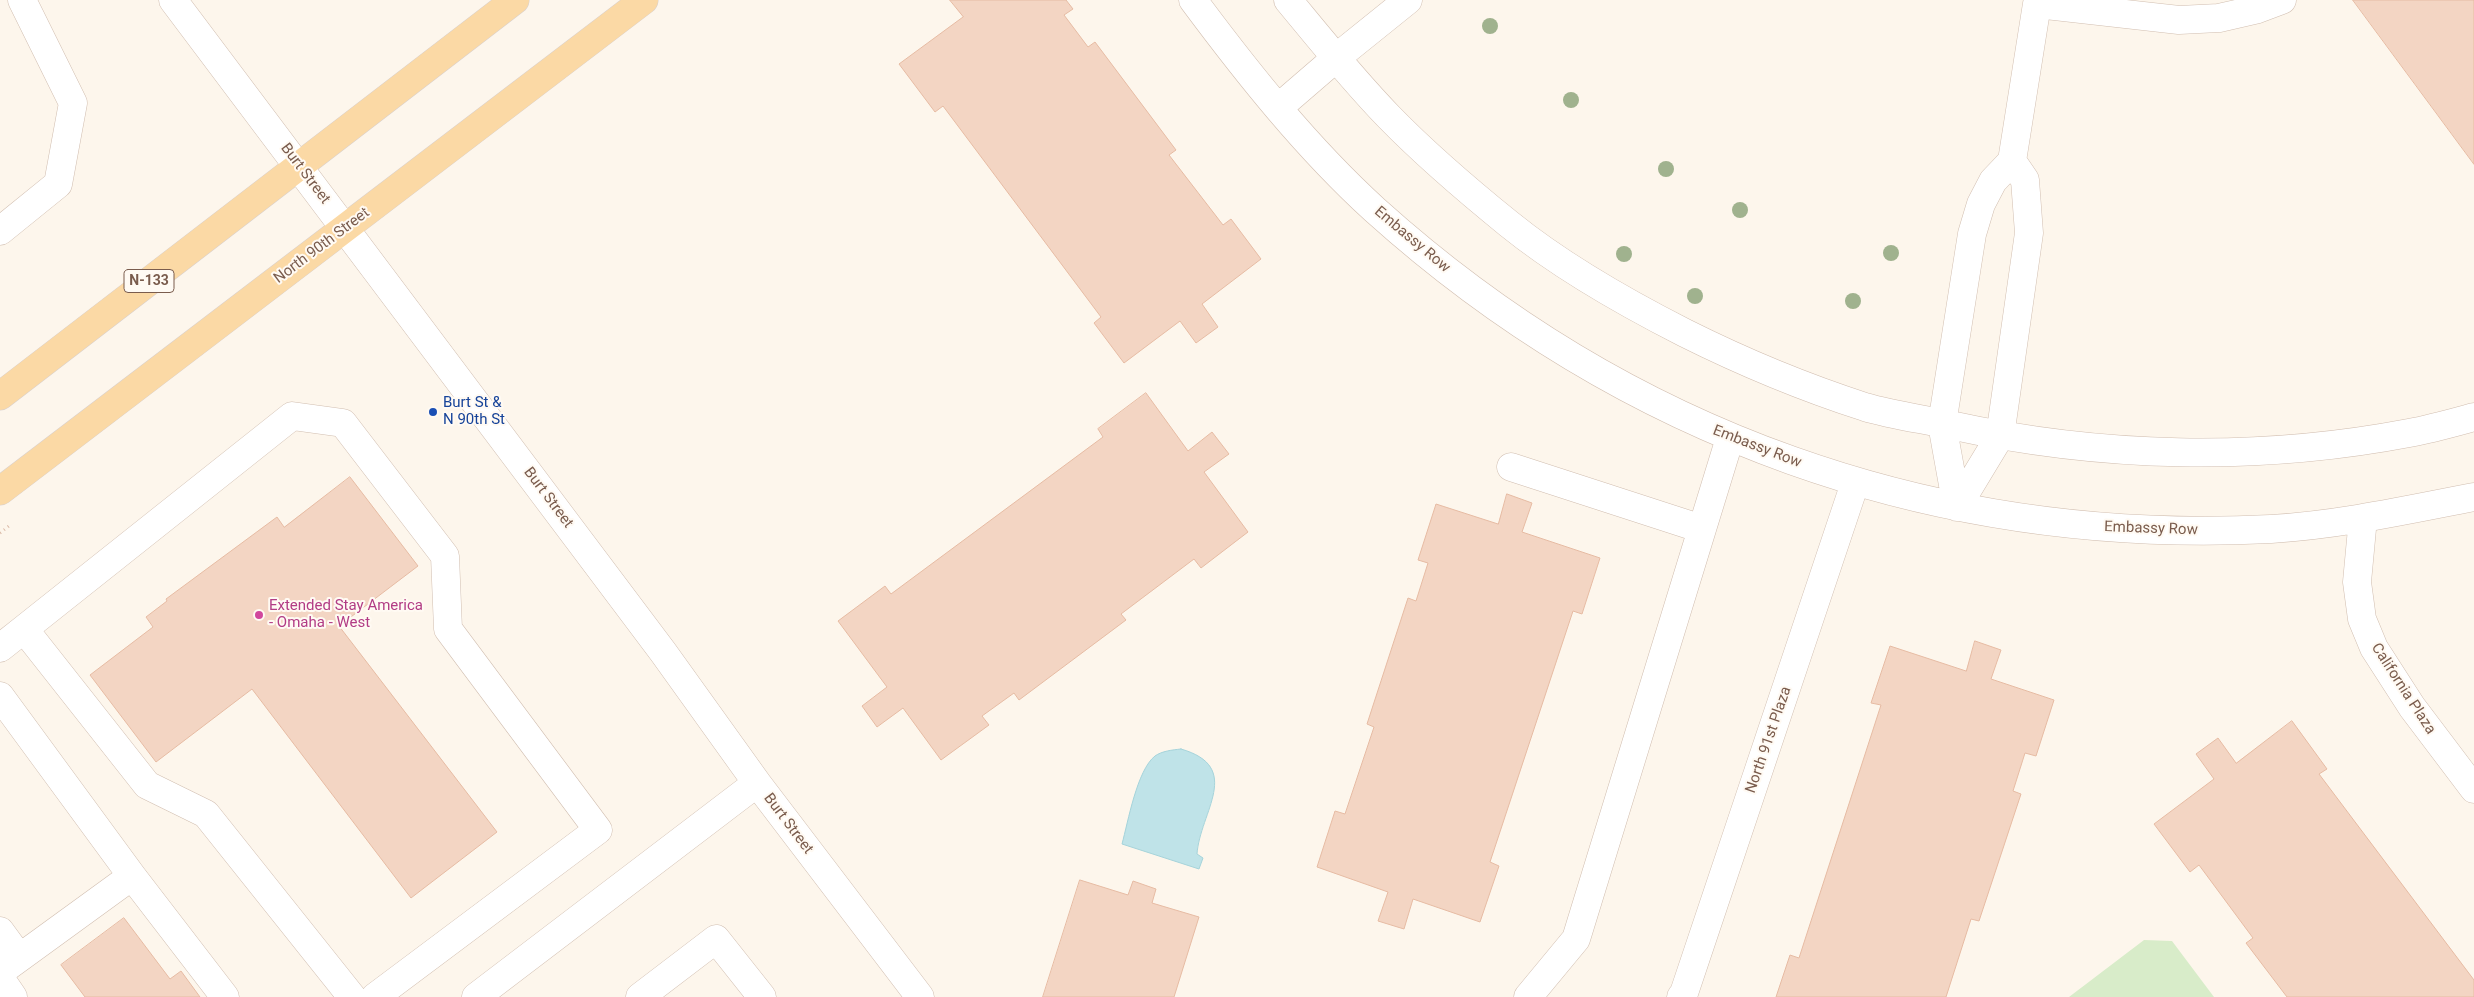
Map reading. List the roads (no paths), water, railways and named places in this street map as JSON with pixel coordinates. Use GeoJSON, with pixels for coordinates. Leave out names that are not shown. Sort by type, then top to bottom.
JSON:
{"type":"FeatureCollection","features":[{"type":"Feature","properties":{"kind":"main road","name":"N-133"},"geometry":{"type":"LineString","coordinates":[[0,396],[515,0]]}},
{"type":"Feature","properties":{"kind":"main road","name":"North 90th Street"},"geometry":{"type":"LineString","coordinates":[[0,491],[644,0]]}},
{"type":"Feature","properties":{"kind":"street"},"geometry":{"type":"LineString","coordinates":[[0,231],[58,184],[73,104],[22,0]]}},
{"type":"Feature","properties":{"kind":"street","name":"Embassy Row"},"geometry":{"type":"LineString","coordinates":[[1192,0],[1278,108],[1330,166],[1376,211],[1464,282],[1532,331],[1606,377],[1676,414],[1759,450],[1855,482],[1956,507],[2021,519],[2106,528],[2197,532],[2276,529],[2363,518],[2474,497]]}},
{"type":"Feature","properties":{"kind":"street"},"geometry":{"type":"LineString","coordinates":[[1288,0],[1336,58],[1389,117],[1431,158],[1511,226],[1577,272],[1648,315],[1793,383],[1869,408],[1942,424],[2000,436],[2113,450],[2196,453],[2260,451],[2334,444],[2410,433],[2474,417]]}},
{"type":"Feature","properties":{"kind":"street"},"geometry":{"type":"LineString","coordinates":[[1278,108],[1408,0]]}},
{"type":"Feature","properties":{"kind":"street"},"geometry":{"type":"LineString","coordinates":[[1956,507],[1942,424],[1972,234],[1981,204],[1993,181],[2012,161],[2037,4],[2179,20],[2219,18],[2258,9],[2282,0]]}},
{"type":"Feature","properties":{"kind":"street","name":"Burt Street"},"geometry":{"type":"LineString","coordinates":[[184,4],[298,165],[662,652],[756,783],[920,997]]}},
{"type":"Feature","properties":{"kind":"street"},"geometry":{"type":"LineString","coordinates":[[1956,507],[2000,436],[2029,233],[2025,180],[2012,161]]}},
{"type":"Feature","properties":{"kind":"street"},"geometry":{"type":"LineString","coordinates":[[0,648],[292,416],[343,423],[445,556],[448,629],[598,830],[375,997]]}},
{"type":"Feature","properties":{"kind":"street"},"geometry":{"type":"LineString","coordinates":[[1528,997],[1576,939],[1730,438]]}},
{"type":"Feature","properties":{"kind":"street"},"geometry":{"type":"LineString","coordinates":[[1511,467],[1702,529]]}},
{"type":"Feature","properties":{"kind":"street","name":"North 91st Plaza"},"geometry":{"type":"LineString","coordinates":[[1681,997],[1684,993],[1855,482]]}},
{"type":"Feature","properties":{"kind":"street","name":"California Plaza"},"geometry":{"type":"LineString","coordinates":[[2363,518],[2357,582],[2362,619],[2374,648],[2412,707],[2474,788]]}},
{"type":"Feature","properties":{"kind":"street"},"geometry":{"type":"LineString","coordinates":[[24,628],[147,785],[206,814],[352,997]]}},
{"type":"Feature","properties":{"kind":"street"},"geometry":{"type":"LineString","coordinates":[[0,696],[132,876],[225,997]]}},
{"type":"Feature","properties":{"kind":"street"},"geometry":{"type":"LineString","coordinates":[[476,997],[756,783]]}},
{"type":"Feature","properties":{"kind":"street"},"geometry":{"type":"LineString","coordinates":[[0,931],[9,965],[132,876]]}},
{"type":"Feature","properties":{"kind":"street"},"geometry":{"type":"LineString","coordinates":[[640,997],[716,939],[762,997]]}},
{"type":"Feature","properties":{"kind":"street"},"geometry":{"type":"LineString","coordinates":[[0,978],[13,997]]}},
{"type":"Feature","properties":{"kind":"water"},"geometry":{"type":"Polygon","coordinates":[[[1181,749],[1200,757],[1210,767],[1215,779],[1214,792],[1197,854],[1203,858],[1199,869],[1122,844],[1138,784],[1149,763],[1155,756],[1161,753],[1181,749]]]}},
{"type":"Feature","properties":{"kind":"place","name":"Burt St & N 90th St"},"geometry":{"type":"Point","coordinates":[433,412]}},
{"type":"Feature","properties":{"kind":"place","name":"Extended Stay America - Omaha - West"},"geometry":{"type":"Point","coordinates":[259,615]}}]}
